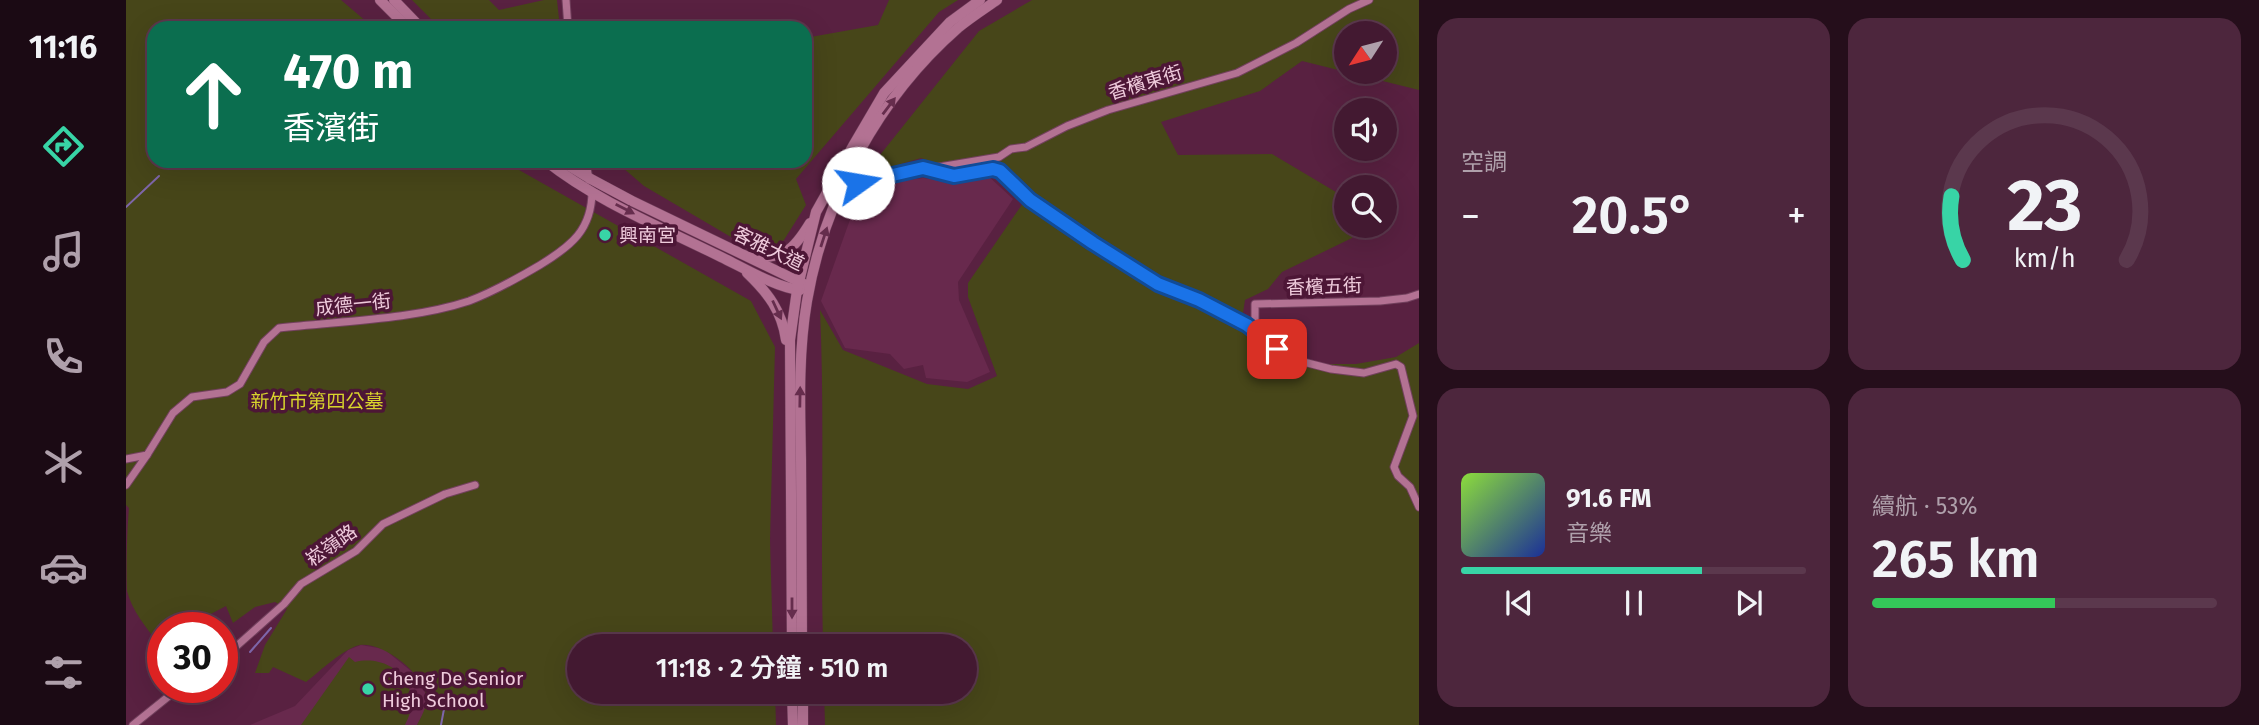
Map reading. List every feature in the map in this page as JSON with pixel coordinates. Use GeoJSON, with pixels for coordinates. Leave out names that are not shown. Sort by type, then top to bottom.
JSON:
{"type":"FeatureCollection","features":[{"type":"Feature","properties":{"kind":"street"},"geometry":{"type":"LineString","coordinates":[[380,0],[401,21]]}},
{"type":"Feature","properties":{"kind":"street"},"geometry":{"type":"LineString","coordinates":[[394,0],[414,21]]}},
{"type":"Feature","properties":{"kind":"street"},"geometry":{"type":"LineString","coordinates":[[566,0],[568,21]]}},
{"type":"Feature","properties":{"kind":"street"},"geometry":{"type":"LineString","coordinates":[[742,261],[782,255],[800,240],[884,93],[950,22],[980,0]]}},
{"type":"Feature","properties":{"kind":"street"},"geometry":{"type":"LineString","coordinates":[[792,634],[804,327],[813,272],[834,182],[914,73],[959,28],[997,0]]}},
{"type":"Feature","properties":{"kind":"street","name":"香檳東街"},"geometry":{"type":"LineString","coordinates":[[834,182],[923,168],[941,168],[999,157],[1011,149],[1026,147],[1066,126],[1108,110],[1237,73],[1296,43],[1349,9],[1369,0]]}},
{"type":"Feature","properties":{"kind":"street","name":"客雅大道"},"geometry":{"type":"LineString","coordinates":[[556,168],[592,192],[810,289]]}},
{"type":"Feature","properties":{"kind":"street","name":"客雅大道"},"geometry":{"type":"LineString","coordinates":[[573,168],[742,261]]}},
{"type":"Feature","properties":{"kind":"street"},"geometry":{"type":"LineString","coordinates":[[587,168],[592,192]]}},
{"type":"Feature","properties":{"kind":"street"},"geometry":{"type":"LineString","coordinates":[[923,168],[954,176],[993,169],[1000,171],[1030,200],[1158,284],[1199,300],[1247,325],[1262,339],[1292,359],[1331,369],[1364,373],[1389,364],[1401,367],[1413,416],[1394,467],[1410,487],[1419,507]]}},
{"type":"Feature","properties":{"kind":"street","name":"成德一街"},"geometry":{"type":"LineString","coordinates":[[127,480],[147,456],[173,413],[192,397],[227,392],[240,384],[260,348],[279,328],[428,311],[470,300],[533,269],[558,254],[575,239],[586,225],[592,192]]}},
{"type":"Feature","properties":{"kind":"street"},"geometry":{"type":"LineString","coordinates":[[789,366],[798,285],[816,212]]}},
{"type":"Feature","properties":{"kind":"street"},"geometry":{"type":"LineString","coordinates":[[742,261],[774,302],[785,334],[789,366],[802,634]]}},
{"type":"Feature","properties":{"kind":"street","name":"香檳五街"},"geometry":{"type":"LineString","coordinates":[[1247,325],[1255,320],[1255,304],[1380,301],[1419,294]]}},
{"type":"Feature","properties":{"kind":"street"},"geometry":{"type":"LineString","coordinates":[[126,459],[147,456]]}},
{"type":"Feature","properties":{"kind":"street","name":"崧嶺路"},"geometry":{"type":"LineString","coordinates":[[238,645],[284,604],[301,584],[356,551],[383,524],[445,494],[475,485]]}},
{"type":"Feature","properties":{"kind":"street"},"geometry":{"type":"LineString","coordinates":[[133,725],[160,703]]}},
{"type":"Feature","properties":{"kind":"street"},"geometry":{"type":"LineString","coordinates":[[796,704],[803,725]]}},
{"type":"Feature","properties":{"kind":"street"},"geometry":{"type":"LineString","coordinates":[[793,725],[800,704]]}},
{"type":"Feature","properties":{"kind":"shaded area"},"geometry":{"type":"Polygon","coordinates":[[[986,174],[1013,199],[958,282],[959,300],[990,372],[967,382],[926,378],[923,365],[904,369],[890,354],[845,348],[821,301],[862,186],[923,178],[955,182],[986,174]]]}},
{"type":"Feature","properties":{"kind":"shaded area","name":"Cheng De Senior High School"},"geometry":{"type":"Polygon","coordinates":[[[361,645],[384,649],[422,680],[426,697],[425,711],[417,725],[250,725],[295,706],[348,650],[361,645]]]}},
{"type":"Feature","properties":{"kind":"green space","name":"新竹市第四公墓"},"geometry":{"type":"Polygon","coordinates":[[[126,0],[341,0],[366,21],[147,21],[147,168],[516,168],[751,301],[775,347],[770,540],[773,634],[567,634],[567,704],[775,704],[776,725],[417,725],[426,702],[423,686],[400,660],[369,645],[354,647],[339,655],[306,682],[273,667],[269,673],[255,673],[265,645],[287,609],[275,602],[255,607],[238,619],[238,612],[228,612],[226,606],[215,612],[147,612],[147,629],[127,591],[129,508],[126,505],[126,0]]]}},
{"type":"Feature","properties":{"kind":"green space"},"geometry":{"type":"Polygon","coordinates":[[[412,0],[489,0],[499,10],[544,0],[557,0],[559,21],[433,21],[412,0]]]}},
{"type":"Feature","properties":{"kind":"green space"},"geometry":{"type":"Polygon","coordinates":[[[889,0],[958,0],[939,12],[812,160],[812,37],[878,25],[889,0]]]}},
{"type":"Feature","properties":{"kind":"green space"},"geometry":{"type":"Polygon","coordinates":[[[1032,0],[1419,0],[1419,90],[1395,84],[1397,84],[1397,21],[1334,21],[1334,69],[1302,61],[1260,91],[1161,122],[1178,155],[1272,154],[1334,191],[1334,238],[1352,238],[1282,272],[1268,289],[1245,300],[1243,313],[1287,361],[1301,364],[1356,364],[1396,357],[1419,343],[1419,725],[825,725],[824,704],[977,704],[977,634],[823,634],[820,310],[843,350],[927,384],[968,389],[997,376],[968,297],[968,283],[1032,190],[1009,169],[986,163],[955,170],[921,158],[864,175],[979,31],[1032,0]]]}},
{"type":"Feature","properties":{"kind":"green space"},"geometry":{"type":"Polygon","coordinates":[[[623,168],[805,168],[796,179],[806,205],[782,243],[748,247],[644,186],[623,168]]]}},
{"type":"Feature","properties":{"kind":"green space","name":"Cheng De Senior High School"},"geometry":{"type":"Polygon","coordinates":[[[349,657],[355,662],[382,663],[402,676],[411,698],[405,725],[301,725],[349,657]]]}},
{"type":"Feature","properties":{"kind":"waterway"},"geometry":{"type":"LineString","coordinates":[[126,207],[159,176]]}},
{"type":"Feature","properties":{"kind":"waterway"},"geometry":{"type":"LineString","coordinates":[[250,652],[271,628]]}},
{"type":"Feature","properties":{"kind":"waterway"},"geometry":{"type":"LineString","coordinates":[[441,725],[447,693]]}},
{"type":"Feature","properties":{"kind":"place","name":"興南宮"},"geometry":{"type":"Point","coordinates":[605,235]}},
{"type":"Feature","properties":{"kind":"place","name":"Cheng De Senior High School"},"geometry":{"type":"Point","coordinates":[368,689]}},
{"type":"Feature","properties":{"kind":"route"},"geometry":{"type":"LineString","coordinates":[[858,183],[923,168],[954,176],[981,170],[1000,171],[1030,200],[1093,243],[1158,284],[1215,307],[1237,322],[1247,325],[1277,349]]}}]}
